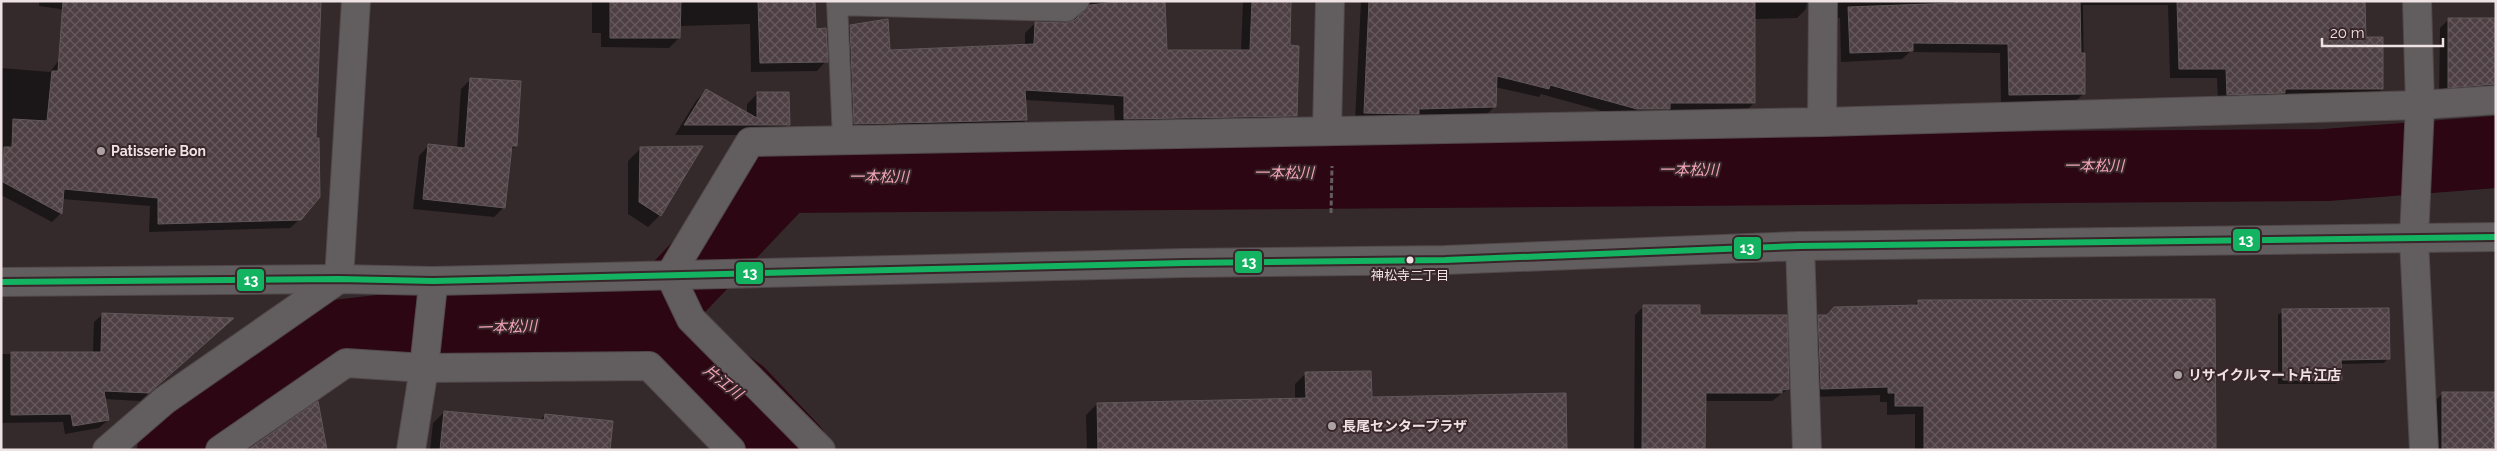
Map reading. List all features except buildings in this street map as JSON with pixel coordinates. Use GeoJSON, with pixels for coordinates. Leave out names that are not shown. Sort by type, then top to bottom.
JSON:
{"type":"FeatureCollection","features":[{"type":"Feature","properties":{"kind":"street"},"geometry":{"type":"LineString","coordinates":[[339,279],[356,1]]}},
{"type":"Feature","properties":{"kind":"street"},"geometry":{"type":"LineString","coordinates":[[1326,130],[1330,1]]}},
{"type":"Feature","properties":{"kind":"street"},"geometry":{"type":"LineString","coordinates":[[1822,122],[1823,1]]}},
{"type":"Feature","properties":{"kind":"street"},"geometry":{"type":"LineString","coordinates":[[2417,1],[2420,112],[2414,238],[2424,450]]}},
{"type":"Feature","properties":{"kind":"street"},"geometry":{"type":"LineString","coordinates":[[674,277],[750,142],[1326,130],[2420,112],[2496,100]]}},
{"type":"Feature","properties":{"kind":"street"},"geometry":{"type":"LineString","coordinates":[[1,282],[339,279],[433,288],[758,273],[1445,260],[1800,246],[2496,237]]}},
{"type":"Feature","properties":{"kind":"street"},"geometry":{"type":"LineString","coordinates":[[1800,246],[1807,450]]}},
{"type":"Feature","properties":{"kind":"street"},"geometry":{"type":"LineString","coordinates":[[674,277],[691,319],[821,450]]}},
{"type":"Feature","properties":{"kind":"street"},"geometry":{"type":"LineString","coordinates":[[107,450],[165,400],[339,279]]}},
{"type":"Feature","properties":{"kind":"street"},"geometry":{"type":"LineString","coordinates":[[411,450],[425,359],[433,288]]}},
{"type":"Feature","properties":{"kind":"street"},"geometry":{"type":"LineString","coordinates":[[220,450],[346,363],[425,359],[648,366],[731,450]]}},
{"type":"Feature","properties":{"kind":"lane"},"geometry":{"type":"LineString","coordinates":[[843,140],[837,3],[1067,11],[1079,1]]}},
{"type":"Feature","properties":{"kind":"path"},"geometry":{"type":"LineString","coordinates":[[1331,213],[1332,163]]}},
{"type":"Feature","properties":{"kind":"waterway","name":"一本松川"},"geometry":{"type":"LineString","coordinates":[[173,450],[257,377],[326,337],[387,330],[645,323],[784,177],[2326,165],[2496,152]]}},
{"type":"Feature","properties":{"kind":"waterway","name":"片江川"},"geometry":{"type":"LineString","coordinates":[[645,323],[740,394],[793,450]]}},
{"type":"Feature","properties":{"kind":"transit line","name":"13"},"geometry":{"type":"LineString","coordinates":[[1,282],[339,279],[433,281],[1184,263],[1445,260],[1800,246],[2496,237]]}},
{"type":"Feature","properties":{"kind":"place","name":"Patisserie Bon"},"geometry":{"type":"Point","coordinates":[101,151]}},
{"type":"Feature","properties":{"kind":"place","name":"神松寺二丁目"},"geometry":{"type":"Point","coordinates":[1410,260]}},
{"type":"Feature","properties":{"kind":"place","name":"リサイクルマート片江店"},"geometry":{"type":"Point","coordinates":[2178,375]}},
{"type":"Feature","properties":{"kind":"place","name":"長尾センタープラザ"},"geometry":{"type":"Point","coordinates":[1332,426]}}]}
